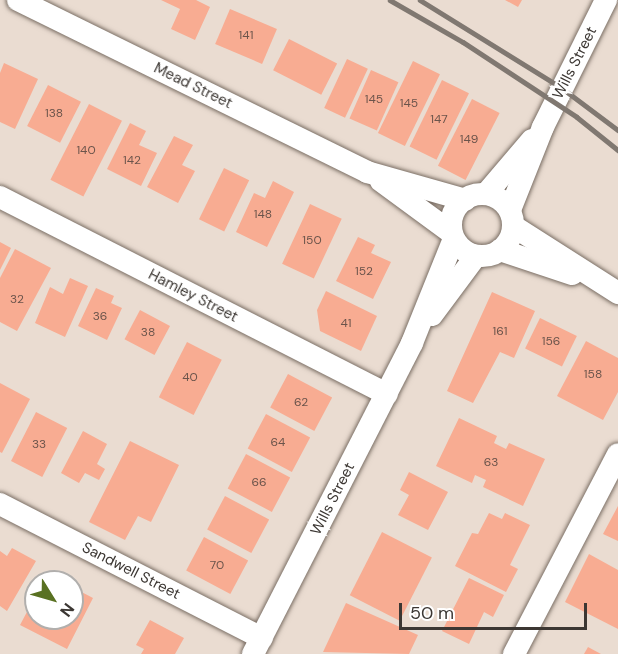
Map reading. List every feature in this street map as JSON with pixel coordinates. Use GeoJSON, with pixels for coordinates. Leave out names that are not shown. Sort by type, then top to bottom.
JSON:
{"type":"FeatureCollection","features":[{"type":"Feature","properties":{"kind":"street","name":"Mead Street"},"geometry":{"type":"LineString","coordinates":[[18,0],[367,171],[451,236]]}},
{"type":"Feature","properties":{"kind":"street","name":"Wills Street"},"geometry":{"type":"LineString","coordinates":[[512,218],[543,127],[606,0]]}},
{"type":"Feature","properties":{"kind":"street","name":"Wills Street"},"geometry":{"type":"LineString","coordinates":[[475,197],[543,127]]}},
{"type":"Feature","properties":{"kind":"street","name":"Mead Street"},"geometry":{"type":"LineString","coordinates":[[367,171],[475,197]]}},
{"type":"Feature","properties":{"kind":"street"},"geometry":{"type":"LineString","coordinates":[[496,196],[512,218],[609,288],[500,250],[475,257],[451,236],[454,212],[475,197],[496,196]]}},
{"type":"Feature","properties":{"kind":"street","name":"Hamley Street"},"geometry":{"type":"LineString","coordinates":[[0,197],[387,394]]}},
{"type":"Feature","properties":{"kind":"street"},"geometry":{"type":"LineString","coordinates":[[500,250],[512,218]]}},
{"type":"Feature","properties":{"kind":"street","name":"Wills Street"},"geometry":{"type":"LineString","coordinates":[[257,646],[412,343],[451,236]]}},
{"type":"Feature","properties":{"kind":"street","name":"Wills Street"},"geometry":{"type":"LineString","coordinates":[[412,343],[475,257]]}},
{"type":"Feature","properties":{"kind":"street"},"geometry":{"type":"LineString","coordinates":[[514,654],[618,454]]}},
{"type":"Feature","properties":{"kind":"street","name":"Sandwell Street"},"geometry":{"type":"LineString","coordinates":[[0,504],[257,646]]}},
{"type":"Feature","properties":{"kind":"building"},"geometry":{"type":"Polygon","coordinates":[[[161,0],[196,0],[210,7],[195,40],[171,29],[180,9],[161,0]]]}},
{"type":"Feature","properties":{"kind":"building"},"geometry":{"type":"Polygon","coordinates":[[[505,0],[522,0],[518,7],[505,0]]]}},
{"type":"Feature","properties":{"kind":"building"},"geometry":{"type":"Polygon","coordinates":[[[230,9],[277,29],[262,64],[215,44],[230,9]]]}},
{"type":"Feature","properties":{"kind":"building"},"geometry":{"type":"Polygon","coordinates":[[[289,39],[337,64],[321,95],[273,70],[289,39]]]}},
{"type":"Feature","properties":{"kind":"building"},"geometry":{"type":"Polygon","coordinates":[[[347,59],[368,69],[345,118],[324,108],[347,59]]]}},
{"type":"Feature","properties":{"kind":"building"},"geometry":{"type":"Polygon","coordinates":[[[413,61],[440,74],[405,146],[378,133],[413,61]]]}},
{"type":"Feature","properties":{"kind":"building"},"geometry":{"type":"Polygon","coordinates":[[[4,63],[38,79],[15,129],[0,122],[0,73],[4,63]]]}},
{"type":"Feature","properties":{"kind":"building"},"geometry":{"type":"Polygon","coordinates":[[[371,70],[398,82],[377,131],[349,118],[371,70]]]}},
{"type":"Feature","properties":{"kind":"building"},"geometry":{"type":"Polygon","coordinates":[[[442,80],[469,93],[437,160],[410,147],[442,80]]]}},
{"type":"Feature","properties":{"kind":"building"},"geometry":{"type":"Polygon","coordinates":[[[48,85],[81,102],[60,143],[27,126],[48,85]]]}},
{"type":"Feature","properties":{"kind":"building"},"geometry":{"type":"Polygon","coordinates":[[[472,99],[500,113],[466,180],[438,166],[472,99]]]}},
{"type":"Feature","properties":{"kind":"building"},"geometry":{"type":"Polygon","coordinates":[[[89,104],[122,121],[83,197],[50,180],[89,104]]]}},
{"type":"Feature","properties":{"kind":"building"},"geometry":{"type":"Polygon","coordinates":[[[130,123],[146,131],[139,145],[157,153],[141,186],[107,169],[130,123]]]}},
{"type":"Feature","properties":{"kind":"building"},"geometry":{"type":"Polygon","coordinates":[[[174,136],[193,145],[182,165],[195,171],[178,203],[147,187],[174,136]]]}},
{"type":"Feature","properties":{"kind":"building"},"geometry":{"type":"Polygon","coordinates":[[[224,168],[249,180],[224,232],[199,219],[224,168]]]}},
{"type":"Feature","properties":{"kind":"building"},"geometry":{"type":"Polygon","coordinates":[[[273,181],[294,192],[267,247],[236,232],[254,193],[265,198],[273,181]]]}},
{"type":"Feature","properties":{"kind":"building"},"geometry":{"type":"Polygon","coordinates":[[[310,204],[342,219],[314,279],[282,264],[310,204]]]}},
{"type":"Feature","properties":{"kind":"building"},"geometry":{"type":"Polygon","coordinates":[[[358,237],[375,245],[371,253],[391,262],[373,299],[336,281],[358,237]]]}},
{"type":"Feature","properties":{"kind":"building"},"geometry":{"type":"Polygon","coordinates":[[[0,242],[11,248],[0,270],[0,242]]]}},
{"type":"Feature","properties":{"kind":"building"},"geometry":{"type":"Polygon","coordinates":[[[15,249],[51,268],[17,331],[0,322],[0,278],[15,249]]]}},
{"type":"Feature","properties":{"kind":"building"},"geometry":{"type":"Polygon","coordinates":[[[70,278],[88,286],[65,337],[35,323],[50,287],[63,294],[70,278]]]}},
{"type":"Feature","properties":{"kind":"building"},"geometry":{"type":"Polygon","coordinates":[[[96,288],[114,296],[111,303],[122,308],[107,340],[78,326],[96,288]]]}},
{"type":"Feature","properties":{"kind":"building"},"geometry":{"type":"Polygon","coordinates":[[[326,291],[377,316],[361,351],[320,331],[317,310],[326,291]]]}},
{"type":"Feature","properties":{"kind":"building"},"geometry":{"type":"Polygon","coordinates":[[[492,292],[535,311],[514,358],[500,352],[473,403],[447,391],[492,292]]]}},
{"type":"Feature","properties":{"kind":"building"},"geometry":{"type":"Polygon","coordinates":[[[140,310],[170,326],[155,355],[125,339],[140,310]]]}},
{"type":"Feature","properties":{"kind":"building"},"geometry":{"type":"Polygon","coordinates":[[[540,318],[577,336],[562,367],[525,349],[540,318]]]}},
{"type":"Feature","properties":{"kind":"building"},"geometry":{"type":"Polygon","coordinates":[[[586,341],[618,358],[618,392],[603,420],[557,396],[586,341]]]}},
{"type":"Feature","properties":{"kind":"building"},"geometry":{"type":"Polygon","coordinates":[[[187,342],[222,360],[194,415],[159,397],[187,342]]]}},
{"type":"Feature","properties":{"kind":"building"},"geometry":{"type":"Polygon","coordinates":[[[288,374],[332,397],[314,431],[270,408],[288,374]]]}},
{"type":"Feature","properties":{"kind":"building"},"geometry":{"type":"Polygon","coordinates":[[[0,383],[30,399],[2,453],[0,452],[0,383]]]}},
{"type":"Feature","properties":{"kind":"building"},"geometry":{"type":"Polygon","coordinates":[[[36,412],[67,428],[42,477],[11,461],[36,412]]]}},
{"type":"Feature","properties":{"kind":"building"},"geometry":{"type":"Polygon","coordinates":[[[266,414],[310,437],[292,472],[248,448],[266,414]]]}},
{"type":"Feature","properties":{"kind":"building"},"geometry":{"type":"Polygon","coordinates":[[[459,418],[497,436],[494,443],[506,449],[509,443],[545,459],[523,506],[483,487],[486,480],[475,475],[472,483],[436,466],[459,418]]]}},
{"type":"Feature","properties":{"kind":"building"},"geometry":{"type":"Polygon","coordinates":[[[83,431],[107,444],[97,464],[105,469],[99,480],[85,473],[79,483],[61,473],[83,431]]]}},
{"type":"Feature","properties":{"kind":"building"},"geometry":{"type":"Polygon","coordinates":[[[130,441],[179,465],[151,522],[138,516],[125,540],[89,522],[130,441]]]}},
{"type":"Feature","properties":{"kind":"building"},"geometry":{"type":"Polygon","coordinates":[[[246,454],[290,477],[272,512],[228,488],[246,454]]]}},
{"type":"Feature","properties":{"kind":"building"},"geometry":{"type":"Polygon","coordinates":[[[409,472],[448,492],[428,530],[398,515],[409,495],[400,490],[409,472]]]}},
{"type":"Feature","properties":{"kind":"building"},"geometry":{"type":"Polygon","coordinates":[[[225,496],[269,519],[251,553],[207,530],[225,496]]]}},
{"type":"Feature","properties":{"kind":"building"},"geometry":{"type":"Polygon","coordinates":[[[618,506],[618,541],[603,534],[618,506]]]}},
{"type":"Feature","properties":{"kind":"building"},"geometry":{"type":"Polygon","coordinates":[[[489,513],[502,519],[505,513],[530,525],[510,565],[518,569],[506,592],[455,566],[472,533],[478,534],[489,513]]]}},
{"type":"Feature","properties":{"kind":"building"},"geometry":{"type":"Polygon","coordinates":[[[382,532],[432,557],[400,621],[350,595],[382,532]]]}},
{"type":"Feature","properties":{"kind":"building"},"geometry":{"type":"Polygon","coordinates":[[[204,537],[248,560],[230,594],[186,571],[204,537]]]}},
{"type":"Feature","properties":{"kind":"building"},"geometry":{"type":"Polygon","coordinates":[[[12,548],[36,561],[31,570],[24,570],[24,582],[7,611],[0,606],[0,551],[7,556],[12,548]]]}},
{"type":"Feature","properties":{"kind":"building"},"geometry":{"type":"Polygon","coordinates":[[[589,554],[618,570],[618,629],[565,602],[589,554]]]}},
{"type":"Feature","properties":{"kind":"building"},"geometry":{"type":"Polygon","coordinates":[[[469,578],[504,595],[493,617],[484,612],[469,644],[442,631],[469,578]]]}},
{"type":"Feature","properties":{"kind":"building"},"geometry":{"type":"Polygon","coordinates":[[[84,593],[93,598],[84,616],[84,593]]]}},
{"type":"Feature","properties":{"kind":"building"},"geometry":{"type":"Polygon","coordinates":[[[346,603],[418,635],[409,654],[323,652],[346,603]]]}},
{"type":"Feature","properties":{"kind":"building"},"geometry":{"type":"Polygon","coordinates":[[[150,620],[184,638],[175,654],[141,654],[144,649],[136,645],[150,620]]]}},
{"type":"Feature","properties":{"kind":"building"},"geometry":{"type":"Polygon","coordinates":[[[30,630],[77,630],[67,649],[30,630]]]}},
{"type":"Feature","properties":{"kind":"building"},"geometry":{"type":"Polygon","coordinates":[[[588,647],[601,654],[584,654],[588,647]]]}},
{"type":"Feature","properties":{"kind":"railway"},"geometry":{"type":"LineString","coordinates":[[390,0],[463,42],[577,117],[618,150]]}},
{"type":"Feature","properties":{"kind":"railway"},"geometry":{"type":"LineString","coordinates":[[420,0],[562,88],[618,130]]}}]}
